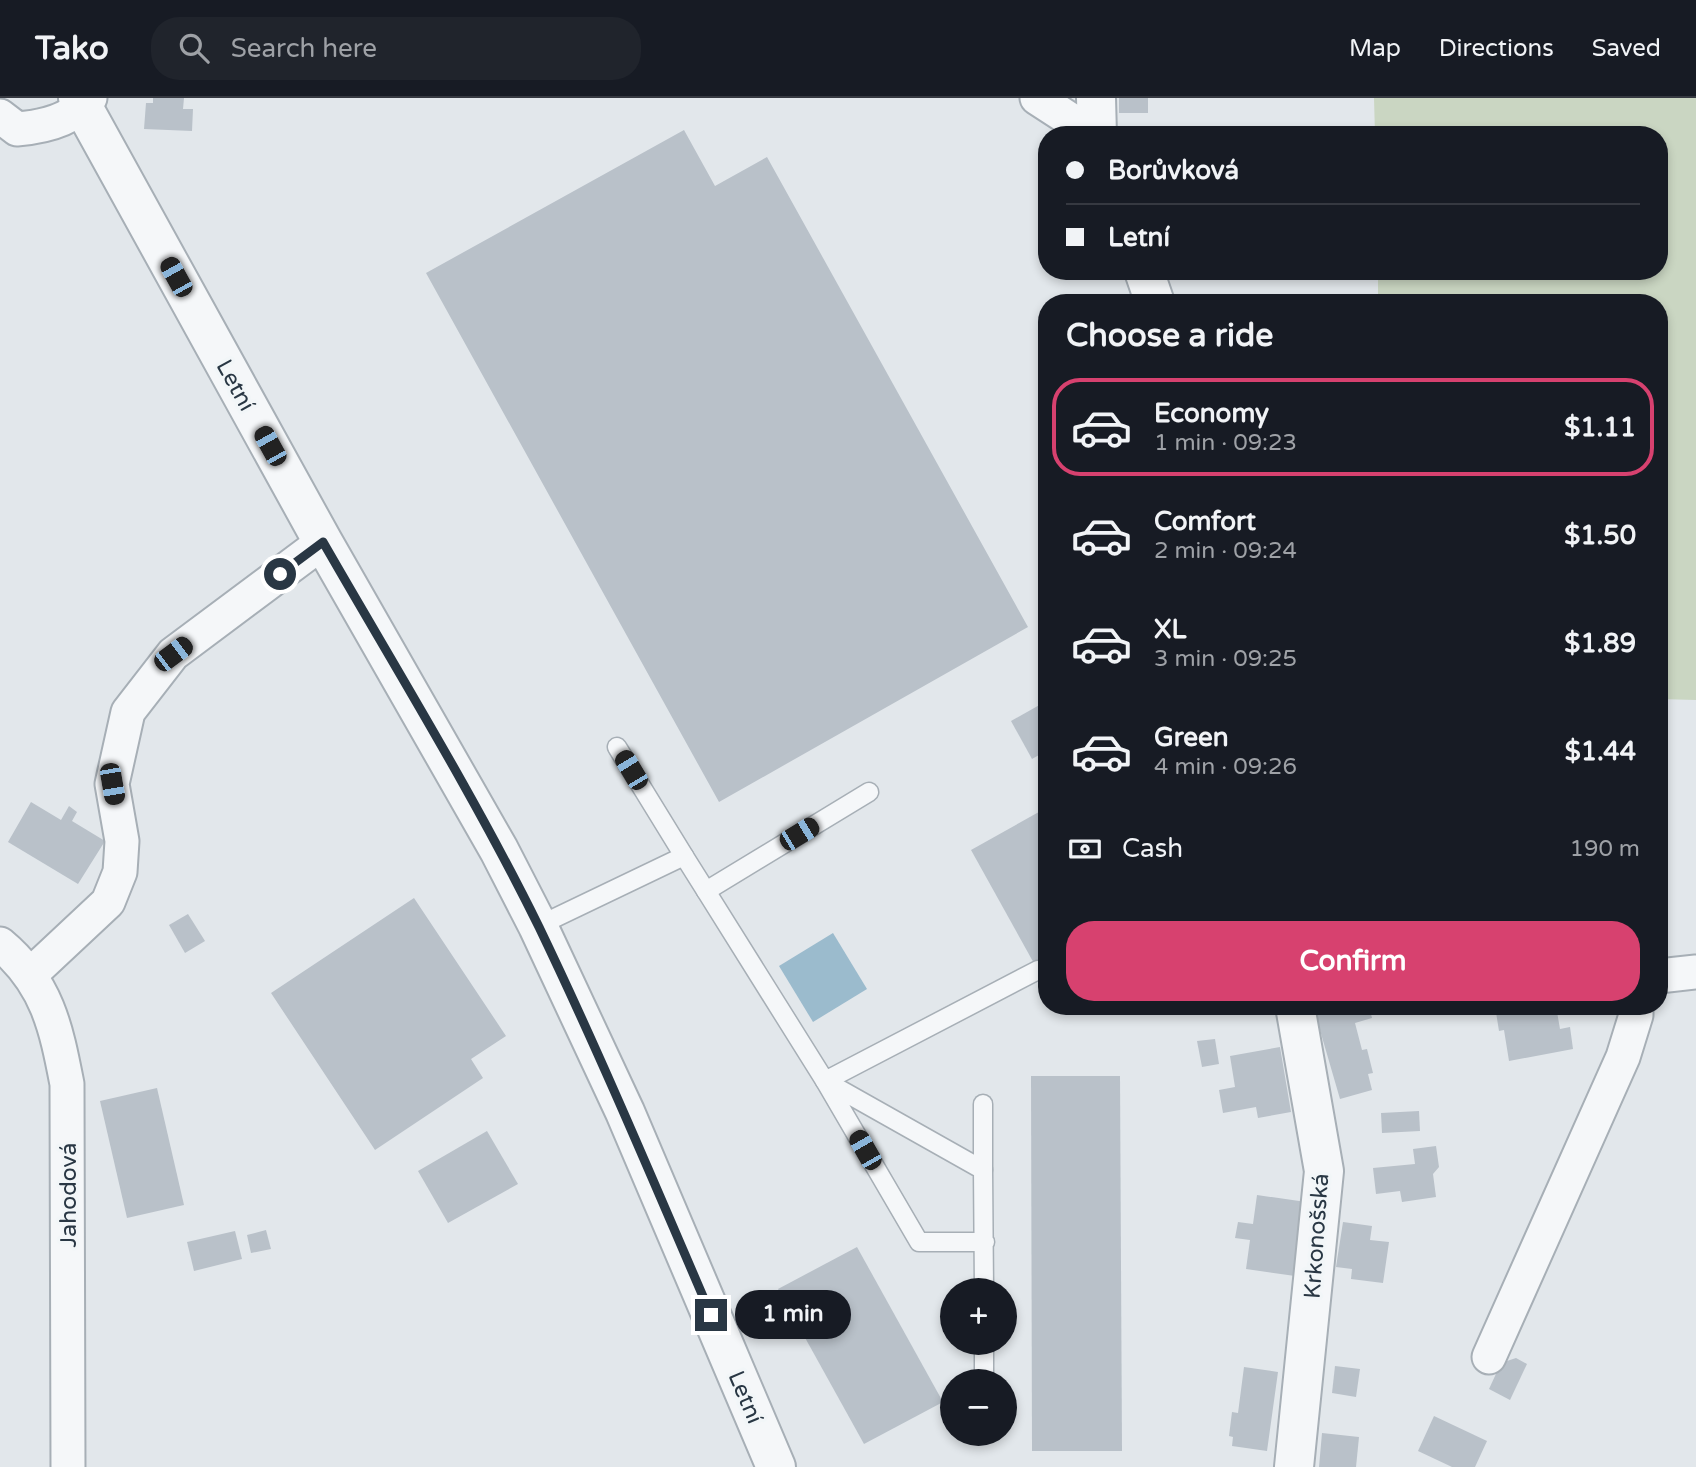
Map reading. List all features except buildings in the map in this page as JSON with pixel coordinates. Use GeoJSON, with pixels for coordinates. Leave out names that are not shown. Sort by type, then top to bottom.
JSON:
{"type":"FeatureCollection","features":[{"type":"Feature","properties":{"kind":"street"},"geometry":{"type":"LineString","coordinates":[[1037,98],[1081,126]]}},
{"type":"Feature","properties":{"kind":"street"},"geometry":{"type":"LineString","coordinates":[[1095,126],[1096,98]]}},
{"type":"Feature","properties":{"kind":"street"},"geometry":{"type":"LineString","coordinates":[[0,116],[17,129],[43,127],[84,101]]}},
{"type":"Feature","properties":{"kind":"street","name":"Letní"},"geometry":{"type":"LineString","coordinates":[[84,101],[323,542],[499,850],[538,926],[625,1112],[776,1467]]}},
{"type":"Feature","properties":{"kind":"street"},"geometry":{"type":"LineString","coordinates":[[30,975],[108,902],[120,872],[122,841],[112,784],[128,712],[173,654],[323,542]]}},
{"type":"Feature","properties":{"kind":"street","name":"Jahodová"},"geometry":{"type":"LineString","coordinates":[[0,944],[22,962],[40,989],[57,1029],[67,1084],[68,1467]]}},
{"type":"Feature","properties":{"kind":"street"},"geometry":{"type":"LineString","coordinates":[[1668,975],[1696,972]]}},
{"type":"Feature","properties":{"kind":"street","name":"Krkonošská"},"geometry":{"type":"LineString","coordinates":[[1294,1467],[1324,1171],[1297,1015]]}},
{"type":"Feature","properties":{"kind":"street"},"geometry":{"type":"LineString","coordinates":[[1489,1357],[1623,1056],[1636,1015]]}},
{"type":"Feature","properties":{"kind":"lane"},"geometry":{"type":"LineString","coordinates":[[617,747],[825,1081],[919,1242],[985,1242]]}},
{"type":"Feature","properties":{"kind":"lane"},"geometry":{"type":"LineString","coordinates":[[706,891],[869,792]]}},
{"type":"Feature","properties":{"kind":"lane"},"geometry":{"type":"LineString","coordinates":[[538,926],[684,856]]}},
{"type":"Feature","properties":{"kind":"lane"},"geometry":{"type":"LineString","coordinates":[[825,1081],[1038,970]]}},
{"type":"Feature","properties":{"kind":"lane"},"geometry":{"type":"LineString","coordinates":[[825,1081],[983,1170]]}},
{"type":"Feature","properties":{"kind":"lane"},"geometry":{"type":"LineString","coordinates":[[982,1104],[985,1278]]}},
{"type":"Feature","properties":{"kind":"green space"},"geometry":{"type":"Polygon","coordinates":[[[1374,98],[1696,98],[1696,700],[1668,699],[1668,294],[1378,294],[1378,280],[1668,280],[1668,126],[1375,126],[1374,98]]]}},
{"type":"Feature","properties":{"kind":"water"},"geometry":{"type":"Polygon","coordinates":[[[833,933],[867,989],[813,1022],[779,966],[833,933]]]}},
{"type":"Feature","properties":{"kind":"route"},"geometry":{"type":"LineString","coordinates":[[280,574],[323,542],[499,850],[538,926],[625,1112],[711,1315]]}}]}
